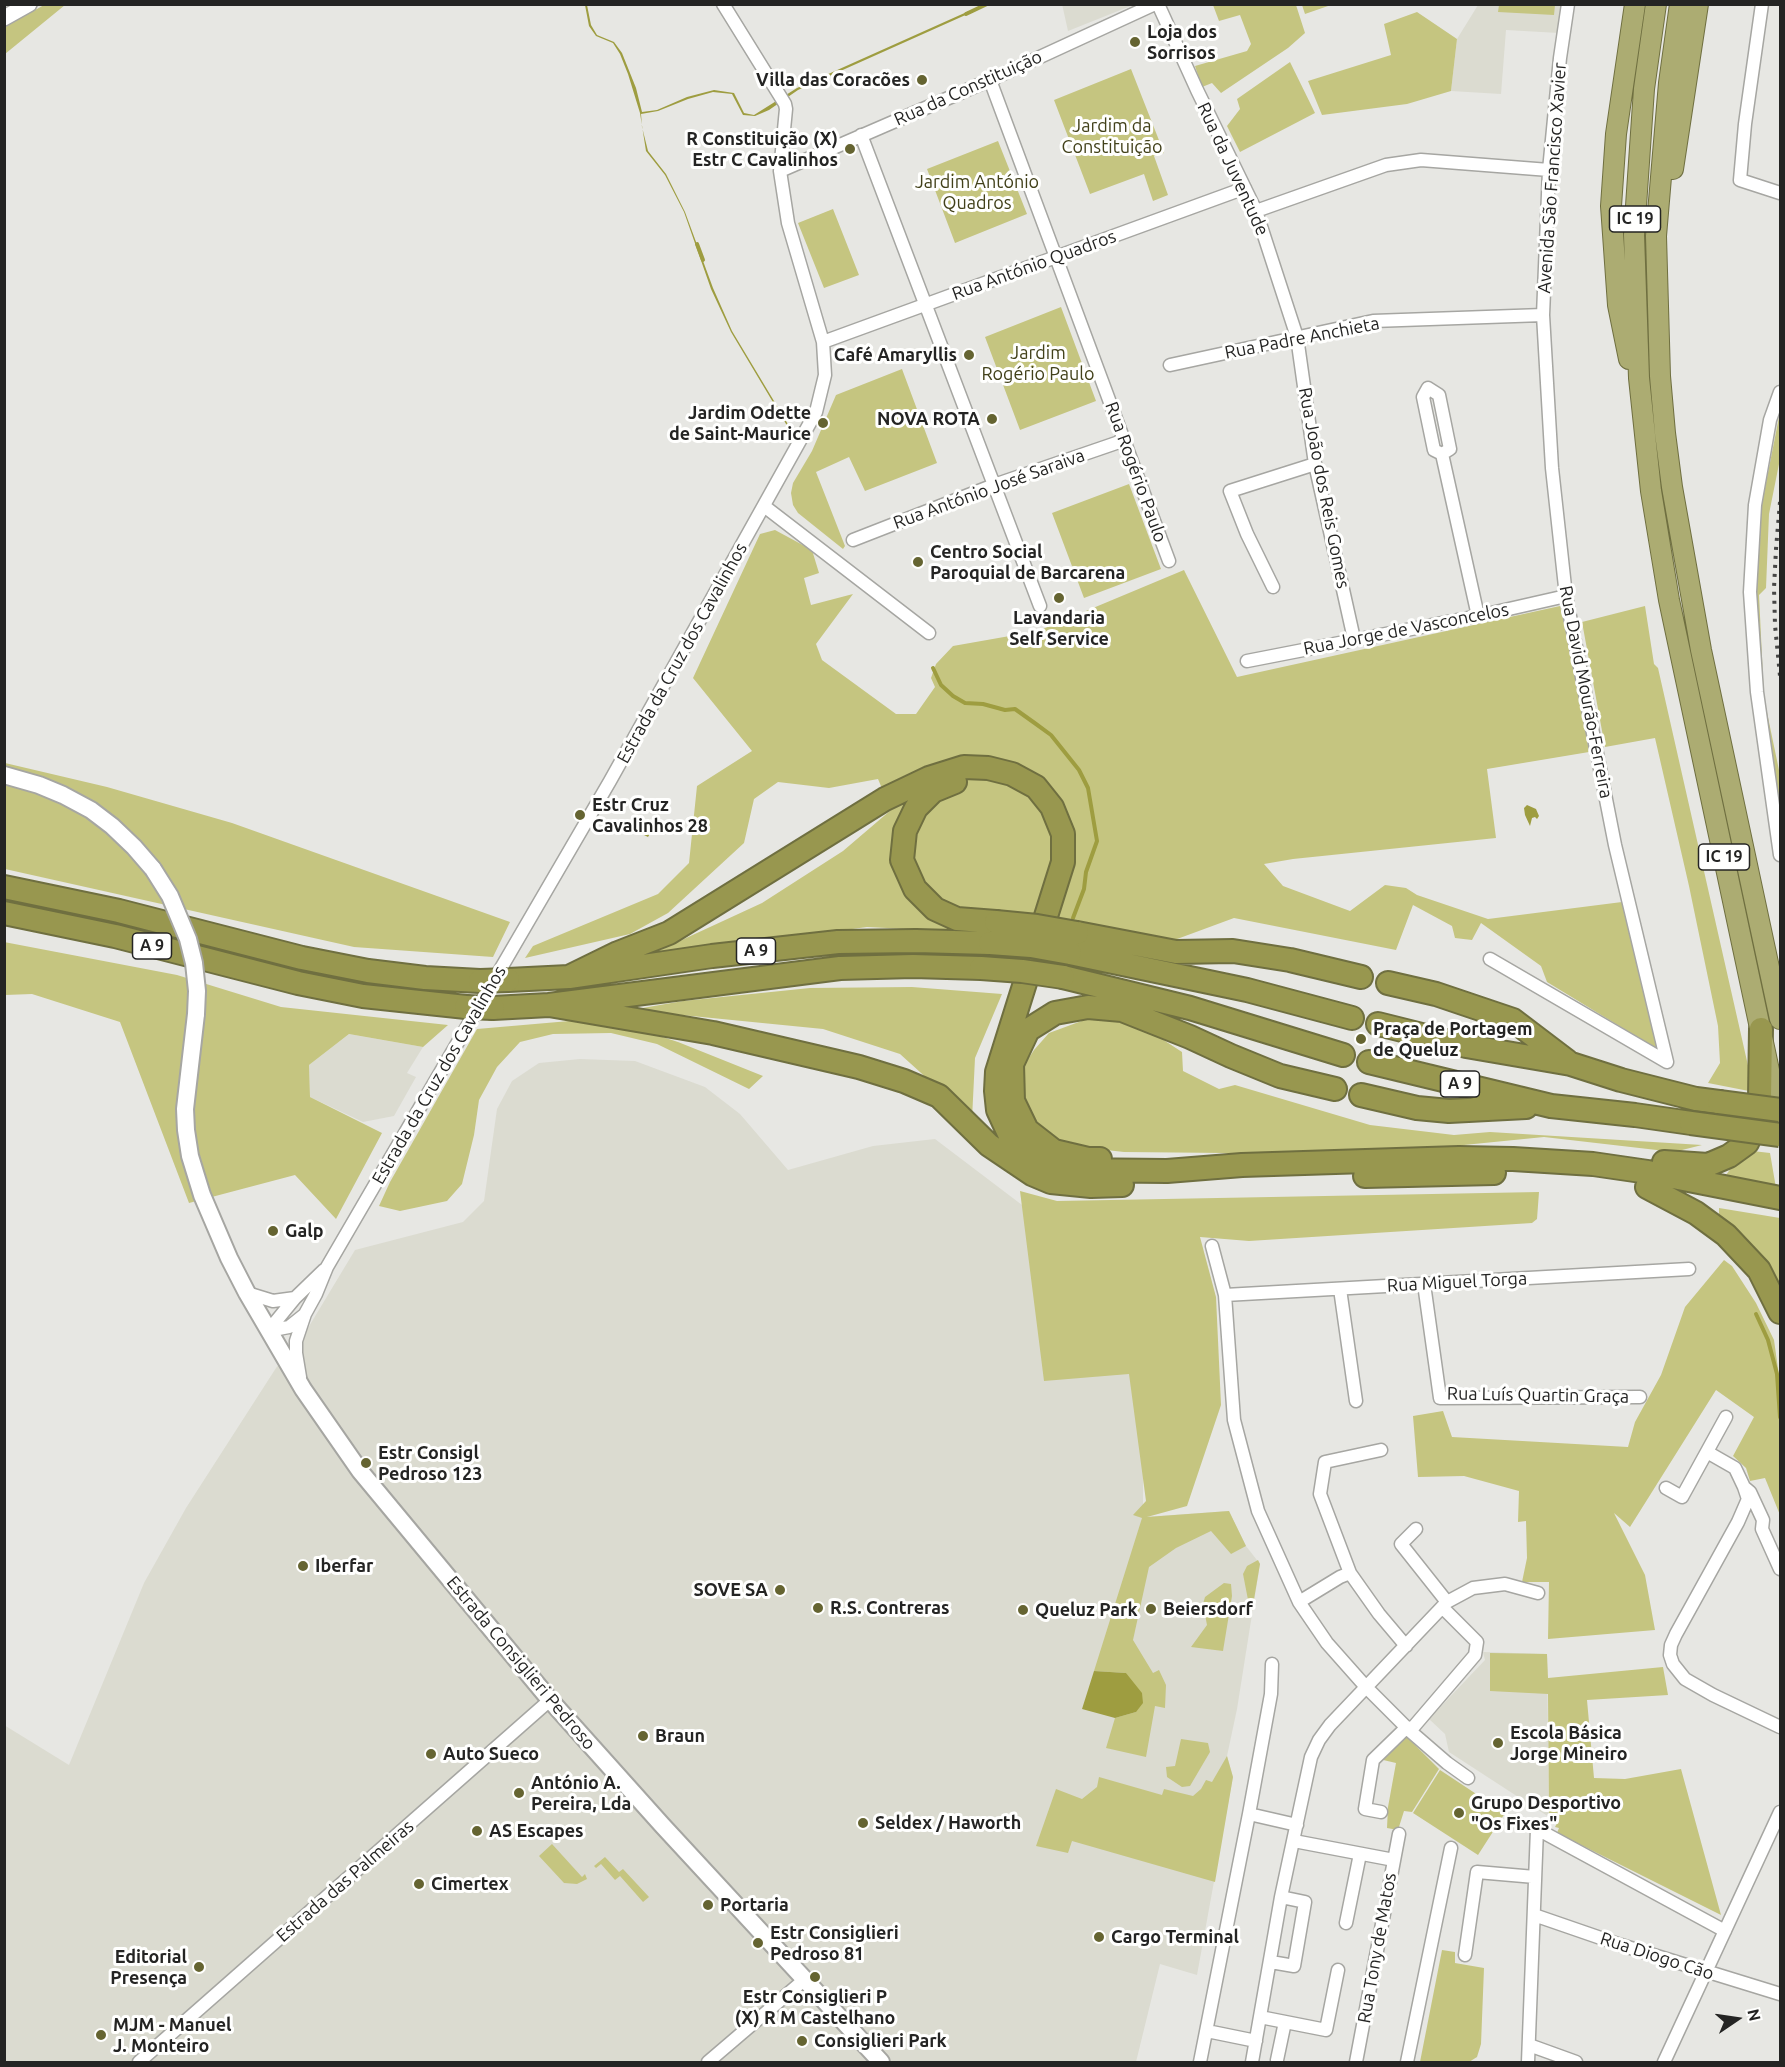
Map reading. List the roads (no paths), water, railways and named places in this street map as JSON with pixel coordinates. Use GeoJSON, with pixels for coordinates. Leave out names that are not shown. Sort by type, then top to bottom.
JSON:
{"type":"FeatureCollection","features":[{"type":"Feature","properties":{"kind":"highway"},"geometry":{"type":"LineString","coordinates":[[1635,4],[1616,134],[1611,206],[1618,305],[1645,435]]}},
{"type":"Feature","properties":{"kind":"highway","name":"IC 19"},"geometry":{"type":"LineString","coordinates":[[1656,4],[1644,89],[1634,235],[1639,378],[1651,491],[1669,600],[1771,1024]]}},
{"type":"Feature","properties":{"kind":"highway","name":"IC 19"},"geometry":{"type":"LineString","coordinates":[[1680,4],[1669,83],[1656,236],[1660,376],[1672,488],[1771,1024],[1780,1122]]}},
{"type":"Feature","properties":{"kind":"highway"},"geometry":{"type":"LineString","coordinates":[[1656,236],[1675,161],[1698,4]]}},
{"type":"Feature","properties":{"kind":"highway"},"geometry":{"type":"LineString","coordinates":[[569,977],[618,953],[669,933],[885,799],[929,778],[964,767],[987,768],[1012,774],[1036,787],[1052,807],[1063,834],[1063,862],[997,1072],[998,1110],[1010,1136],[1038,1162],[1064,1170],[1167,1171],[1242,1165],[1459,1158],[1513,1159],[1593,1164],[1647,1172],[1770,1201]]}},
{"type":"Feature","properties":{"kind":"highway"},"geometry":{"type":"LineString","coordinates":[[993,932],[935,909],[915,890],[902,860],[905,831],[916,808],[933,791],[955,782],[982,779],[1002,783],[1027,797],[1041,815],[1050,837],[1050,862],[1041,900],[986,1069],[983,1091],[987,1114],[999,1142],[1011,1161]]}},
{"type":"Feature","properties":{"kind":"highway","name":"A 9"},"geometry":{"type":"LineString","coordinates":[[4,886],[335,964],[425,978],[480,981],[569,977],[712,956],[838,942],[916,941],[993,932],[1031,946],[1074,943],[1352,1018]]}},
{"type":"Feature","properties":{"kind":"highway","name":"A 9"},"geometry":{"type":"LineString","coordinates":[[4,913],[115,936],[298,983],[363,996],[466,1007],[549,1005],[840,968],[913,966],[1022,971],[1063,977],[1190,1008],[1343,1055]]}},
{"type":"Feature","properties":{"kind":"highway"},"geometry":{"type":"LineString","coordinates":[[1074,943],[1176,952],[1233,951],[1279,958],[1361,977]]}},
{"type":"Feature","properties":{"kind":"highway"},"geometry":{"type":"LineString","coordinates":[[1388,983],[1436,994],[1513,1020],[1571,1064]]}},
{"type":"Feature","properties":{"kind":"highway"},"geometry":{"type":"LineString","coordinates":[[549,1005],[713,1033],[859,1067],[904,1081],[939,1096],[989,1145],[1032,1174],[1051,1182],[1091,1186],[1514,1172],[1592,1177],[1647,1187],[1770,1201]]}},
{"type":"Feature","properties":{"kind":"highway"},"geometry":{"type":"LineString","coordinates":[[1242,1165],[1166,1159],[1088,1159],[1054,1150],[1027,1130],[1013,1101],[1012,1064],[1028,1030],[1055,1013],[1088,1007],[1122,1010],[1280,1076],[1335,1089]]}},
{"type":"Feature","properties":{"kind":"highway","name":"A 9"},"geometry":{"type":"LineString","coordinates":[[1378,1024],[1466,1046],[1571,1064],[1621,1080],[1696,1099],[1780,1110]]}},
{"type":"Feature","properties":{"kind":"highway"},"geometry":{"type":"LineString","coordinates":[[1459,1158],[1513,1151],[1576,1151],[1687,1165],[1708,1164],[1729,1156],[1747,1143],[1756,1124],[1771,1024]]}},
{"type":"Feature","properties":{"kind":"highway","name":"A 9"},"geometry":{"type":"LineString","coordinates":[[1369,1062],[1551,1106],[1780,1135]]}},
{"type":"Feature","properties":{"kind":"highway"},"geometry":{"type":"LineString","coordinates":[[1361,1095],[1417,1108],[1449,1111],[1551,1106]]}},
{"type":"Feature","properties":{"kind":"highway"},"geometry":{"type":"LineString","coordinates":[[1647,1187],[1696,1213],[1726,1235],[1759,1270],[1780,1312]]}},
{"type":"Feature","properties":{"kind":"main road","name":"Estrada Consiglieri Pedroso"},"geometry":{"type":"LineString","coordinates":[[4,775],[39,785],[91,810],[134,847],[153,869],[170,896],[188,939],[195,972],[196,1014],[187,1085],[186,1130],[190,1156],[216,1231],[247,1293],[303,1389],[360,1471],[550,1700],[881,2062]]}},
{"type":"Feature","properties":{"kind":"street"},"geometry":{"type":"LineString","coordinates":[[4,18],[29,4]]}},
{"type":"Feature","properties":{"kind":"street","name":"Estrada da Cruz dos Cavalinhos"},"geometry":{"type":"LineString","coordinates":[[303,1389],[296,1341],[305,1314],[327,1267],[604,791],[816,412],[825,375],[823,342],[788,223],[780,171],[786,115],[785,104],[723,4]]}},
{"type":"Feature","properties":{"kind":"street","name":"Rua da Constituição"},"geometry":{"type":"LineString","coordinates":[[780,171],[990,80],[1156,4]]}},
{"type":"Feature","properties":{"kind":"street","name":"Rua da Juventude"},"geometry":{"type":"LineString","coordinates":[[1156,4],[1256,211],[1297,337]]}},
{"type":"Feature","properties":{"kind":"street","name":"Avenida São Francisco Xavier"},"geometry":{"type":"LineString","coordinates":[[1543,315],[1549,170],[1560,58],[1568,4]]}},
{"type":"Feature","properties":{"kind":"street"},"geometry":{"type":"LineString","coordinates":[[1762,4],[1745,124],[1740,180],[1780,193]]}},
{"type":"Feature","properties":{"kind":"street","name":"Rua Rogério Paulo"},"geometry":{"type":"LineString","coordinates":[[990,80],[1169,561]]}},
{"type":"Feature","properties":{"kind":"street"},"geometry":{"type":"LineString","coordinates":[[861,135],[1040,606]]}},
{"type":"Feature","properties":{"kind":"street"},"geometry":{"type":"LineString","coordinates":[[1256,211],[1386,165],[1421,160],[1549,170]]}},
{"type":"Feature","properties":{"kind":"street","name":"Rua António Quadros"},"geometry":{"type":"LineString","coordinates":[[823,342],[1245,188]]}},
{"type":"Feature","properties":{"kind":"street","name":"Rua Padre Anchieta"},"geometry":{"type":"LineString","coordinates":[[1170,365],[1373,321],[1543,315]]}},
{"type":"Feature","properties":{"kind":"street","name":"Rua David Mourão-Ferreira"},"geometry":{"type":"LineString","coordinates":[[1490,959],[1667,1062],[1615,845],[1566,596],[1552,468],[1543,315]]}},
{"type":"Feature","properties":{"kind":"street","name":"Rua João dos Reis Gomes"},"geometry":{"type":"LineString","coordinates":[[1297,337],[1315,464],[1354,639]]}},
{"type":"Feature","properties":{"kind":"street"},"geometry":{"type":"LineString","coordinates":[[1428,388],[1439,395],[1450,449],[1442,454],[1434,450],[1423,397],[1428,388]]}},
{"type":"Feature","properties":{"kind":"street"},"geometry":{"type":"LineString","coordinates":[[1780,392],[1770,420],[1755,505],[1750,592],[1756,692],[1780,855]]}},
{"type":"Feature","properties":{"kind":"street","name":"Rua António José Saraiva"},"geometry":{"type":"LineString","coordinates":[[853,540],[994,485],[1125,440]]}},
{"type":"Feature","properties":{"kind":"street"},"geometry":{"type":"LineString","coordinates":[[1442,454],[1478,616]]}},
{"type":"Feature","properties":{"kind":"street"},"geometry":{"type":"LineString","coordinates":[[1273,587],[1247,534],[1230,491],[1315,464]]}},
{"type":"Feature","properties":{"kind":"street"},"geometry":{"type":"LineString","coordinates":[[764,506],[929,633]]}},
{"type":"Feature","properties":{"kind":"street","name":"Rua Jorge de Vasconcelos"},"geometry":{"type":"LineString","coordinates":[[1247,661],[1478,616],[1566,596]]}},
{"type":"Feature","properties":{"kind":"street"},"geometry":{"type":"LineString","coordinates":[[1212,1246],[1226,1295],[1234,1420],[1258,1511],[1299,1602],[1327,1643],[1366,1687],[1408,1729],[1468,1778]]}},
{"type":"Feature","properties":{"kind":"street","name":"Estrada da Cruz dos Cavalinhos"},"geometry":{"type":"LineString","coordinates":[[268,1331],[295,1298],[327,1267]]}},
{"type":"Feature","properties":{"kind":"street","name":"Rua Miguel Torga"},"geometry":{"type":"LineString","coordinates":[[1226,1295],[1689,1269]]}},
{"type":"Feature","properties":{"kind":"street","name":"Rua Luís Quartin Graça"},"geometry":{"type":"LineString","coordinates":[[1424,1284],[1440,1398],[1640,1397]]}},
{"type":"Feature","properties":{"kind":"street"},"geometry":{"type":"LineString","coordinates":[[1340,1289],[1356,1401]]}},
{"type":"Feature","properties":{"kind":"street"},"geometry":{"type":"LineString","coordinates":[[247,1293],[273,1301],[295,1298]]}},
{"type":"Feature","properties":{"kind":"street"},"geometry":{"type":"LineString","coordinates":[[268,1331],[289,1327],[305,1314]]}},
{"type":"Feature","properties":{"kind":"street"},"geometry":{"type":"LineString","coordinates":[[1666,1488],[1682,1497],[1726,1417]]}},
{"type":"Feature","properties":{"kind":"street"},"geometry":{"type":"LineString","coordinates":[[1381,1450],[1325,1462],[1320,1494],[1350,1574],[1406,1646]]}},
{"type":"Feature","properties":{"kind":"street"},"geometry":{"type":"LineString","coordinates":[[1707,1452],[1735,1468],[1748,1499],[1738,1522],[1676,1634],[1670,1655],[1673,1664],[1685,1679],[1780,1727]]}},
{"type":"Feature","properties":{"kind":"street"},"geometry":{"type":"LineString","coordinates":[[1744,1487],[1750,1492],[1762,1520],[1762,1528]]}},
{"type":"Feature","properties":{"kind":"street"},"geometry":{"type":"LineString","coordinates":[[1738,1522],[1747,1519],[1755,1520],[1762,1528],[1780,1569]]}},
{"type":"Feature","properties":{"kind":"street"},"geometry":{"type":"LineString","coordinates":[[1381,1812],[1365,1809],[1373,1760],[1408,1729],[1475,1655],[1477,1642],[1445,1604],[1401,1544],[1416,1529]]}},
{"type":"Feature","properties":{"kind":"street"},"geometry":{"type":"LineString","coordinates":[[1299,1602],[1340,1577],[1350,1574]]}},
{"type":"Feature","properties":{"kind":"street"},"geometry":{"type":"LineString","coordinates":[[1252,2062],[1281,1898],[1311,1756],[1319,1740],[1329,1725],[1445,1604],[1473,1588],[1505,1584],[1538,1593]]}},
{"type":"Feature","properties":{"kind":"street"},"geometry":{"type":"LineString","coordinates":[[1200,2062],[1271,1694],[1272,1664]]}},
{"type":"Feature","properties":{"kind":"street","name":"Estrada das Palmeiras"},"geometry":{"type":"LineString","coordinates":[[140,2062],[550,1700]]}},
{"type":"Feature","properties":{"kind":"street"},"geometry":{"type":"LineString","coordinates":[[1664,2062],[1780,1812]]}},
{"type":"Feature","properties":{"kind":"street"},"geometry":{"type":"LineString","coordinates":[[1249,1814],[1297,1825]]}},
{"type":"Feature","properties":{"kind":"street"},"geometry":{"type":"LineString","coordinates":[[1528,2062],[1537,1829],[1725,1931]]}},
{"type":"Feature","properties":{"kind":"street","name":"Rua Tony de Matos"},"geometry":{"type":"LineString","coordinates":[[1356,2062],[1399,1834]]}},
{"type":"Feature","properties":{"kind":"street"},"geometry":{"type":"LineString","coordinates":[[1294,1841],[1394,1860]]}},
{"type":"Feature","properties":{"kind":"street"},"geometry":{"type":"LineString","coordinates":[[1407,2062],[1451,1848]]}},
{"type":"Feature","properties":{"kind":"street"},"geometry":{"type":"LineString","coordinates":[[1346,1923],[1360,1854]]}},
{"type":"Feature","properties":{"kind":"street"},"geometry":{"type":"LineString","coordinates":[[1465,1955],[1478,1872],[1535,1877]]}},
{"type":"Feature","properties":{"kind":"street"},"geometry":{"type":"LineString","coordinates":[[1271,1962],[1294,1966],[1305,1902],[1281,1898]]}},
{"type":"Feature","properties":{"kind":"street","name":"Rua Diogo Cão"},"geometry":{"type":"LineString","coordinates":[[1534,1915],[1780,1994]]}},
{"type":"Feature","properties":{"kind":"street"},"geometry":{"type":"LineString","coordinates":[[1260,2017],[1326,2031],[1338,1970]]}},
{"type":"Feature","properties":{"kind":"street"},"geometry":{"type":"LineString","coordinates":[[708,2062],[804,1980]]}},
{"type":"Feature","properties":{"kind":"street"},"geometry":{"type":"LineString","coordinates":[[1277,2060],[1285,2022]]}},
{"type":"Feature","properties":{"kind":"street"},"geometry":{"type":"LineString","coordinates":[[1207,2031],[1256,2041]]}},
{"type":"Feature","properties":{"kind":"street"},"geometry":{"type":"LineString","coordinates":[[1529,2045],[1576,2062]]}},
{"type":"Feature","properties":{"kind":"waterway"},"geometry":{"type":"LineString","coordinates":[[966,14],[987,4]]}},
{"type":"Feature","properties":{"kind":"waterway"},"geometry":{"type":"LineString","coordinates":[[697,244],[703,260]]}},
{"type":"Feature","properties":{"kind":"waterway"},"geometry":{"type":"LineString","coordinates":[[933,668],[941,685],[965,703],[983,704],[1005,710],[1015,709],[1051,735],[1079,770],[1088,788],[1097,841],[1086,872],[1084,889],[1073,918]]}},
{"type":"Feature","properties":{"kind":"waterway"},"geometry":{"type":"LineString","coordinates":[[1756,1314],[1768,1340],[1777,1374],[1780,1417]]}},
{"type":"Feature","properties":{"kind":"railway"},"geometry":{"type":"LineString","coordinates":[[1780,502],[1774,588],[1780,676]]}},
{"type":"Feature","properties":{"kind":"place","name":"Loja dos Sorrisos"},"geometry":{"type":"Point","coordinates":[1135,42]}},
{"type":"Feature","properties":{"kind":"place","name":"Villa das Coracões"},"geometry":{"type":"Point","coordinates":[922,80]}},
{"type":"Feature","properties":{"kind":"place","name":"R Constituição (X) Estr C Cavalinhos"},"geometry":{"type":"Point","coordinates":[850,149]}},
{"type":"Feature","properties":{"kind":"place","name":"Café Amaryllis"},"geometry":{"type":"Point","coordinates":[969,355]}},
{"type":"Feature","properties":{"kind":"place","name":"NOVA ROTA"},"geometry":{"type":"Point","coordinates":[992,419]}},
{"type":"Feature","properties":{"kind":"place","name":"Jardim Odette de Saint-Maurice"},"geometry":{"type":"Point","coordinates":[823,423]}},
{"type":"Feature","properties":{"kind":"place","name":"Centro Social Paroquial de Barcarena"},"geometry":{"type":"Point","coordinates":[918,562]}},
{"type":"Feature","properties":{"kind":"place","name":"Lavandaria Self Service"},"geometry":{"type":"Point","coordinates":[1059,598]}},
{"type":"Feature","properties":{"kind":"place","name":"Estr Cruz Cavalinhos 28"},"geometry":{"type":"Point","coordinates":[580,815]}},
{"type":"Feature","properties":{"kind":"place","name":"Praça de Portagem de Queluz"},"geometry":{"type":"Point","coordinates":[1361,1039]}},
{"type":"Feature","properties":{"kind":"place","name":"Galp"},"geometry":{"type":"Point","coordinates":[273,1231]}},
{"type":"Feature","properties":{"kind":"place","name":"Estr Consigl Pedroso 123"},"geometry":{"type":"Point","coordinates":[366,1463]}},
{"type":"Feature","properties":{"kind":"place","name":"Iberfar"},"geometry":{"type":"Point","coordinates":[303,1566]}},
{"type":"Feature","properties":{"kind":"place","name":"SOVE SA"},"geometry":{"type":"Point","coordinates":[780,1590]}},
{"type":"Feature","properties":{"kind":"place","name":"R.S. Contreras"},"geometry":{"type":"Point","coordinates":[818,1608]}},
{"type":"Feature","properties":{"kind":"place","name":"Beiersdorf"},"geometry":{"type":"Point","coordinates":[1151,1609]}},
{"type":"Feature","properties":{"kind":"place","name":"Queluz Park"},"geometry":{"type":"Point","coordinates":[1023,1610]}},
{"type":"Feature","properties":{"kind":"place","name":"Braun"},"geometry":{"type":"Point","coordinates":[643,1736]}},
{"type":"Feature","properties":{"kind":"place","name":"Escola Básica Jorge Mineiro"},"geometry":{"type":"Point","coordinates":[1498,1743]}},
{"type":"Feature","properties":{"kind":"place","name":"Auto Sueco"},"geometry":{"type":"Point","coordinates":[431,1754]}},
{"type":"Feature","properties":{"kind":"place","name":"António A. Pereira, Lda"},"geometry":{"type":"Point","coordinates":[519,1793]}},
{"type":"Feature","properties":{"kind":"place","name":"Grupo Desportivo \"Os Fixes\""},"geometry":{"type":"Point","coordinates":[1459,1813]}},
{"type":"Feature","properties":{"kind":"place","name":"Seldex / Haworth"},"geometry":{"type":"Point","coordinates":[863,1823]}},
{"type":"Feature","properties":{"kind":"place","name":"AS Escapes"},"geometry":{"type":"Point","coordinates":[477,1831]}},
{"type":"Feature","properties":{"kind":"place","name":"Cimertex"},"geometry":{"type":"Point","coordinates":[419,1884]}},
{"type":"Feature","properties":{"kind":"place","name":"Portaria"},"geometry":{"type":"Point","coordinates":[708,1905]}},
{"type":"Feature","properties":{"kind":"place","name":"Cargo Terminal"},"geometry":{"type":"Point","coordinates":[1099,1937]}},
{"type":"Feature","properties":{"kind":"place","name":"Estr Consiglieri Pedroso 81"},"geometry":{"type":"Point","coordinates":[758,1943]}},
{"type":"Feature","properties":{"kind":"place","name":"Editorial Presença"},"geometry":{"type":"Point","coordinates":[199,1967]}},
{"type":"Feature","properties":{"kind":"place","name":"Estr Consiglieri P (X) R M Castelhano"},"geometry":{"type":"Point","coordinates":[815,1977]}},
{"type":"Feature","properties":{"kind":"place","name":"MJM - Manuel J. Monteiro"},"geometry":{"type":"Point","coordinates":[101,2035]}},
{"type":"Feature","properties":{"kind":"place","name":"Consiglieri Park"},"geometry":{"type":"Point","coordinates":[802,2041]}},
{"type":"Feature","properties":{"kind":"park label","name":"Jardim da Constituição"},"geometry":{"type":"Point","coordinates":[1112,136]}},
{"type":"Feature","properties":{"kind":"park label","name":"Jardim António Quadros"},"geometry":{"type":"Point","coordinates":[977,192]}},
{"type":"Feature","properties":{"kind":"park label","name":"Jardim Rogério Paulo"},"geometry":{"type":"Point","coordinates":[1038,364]}}]}
